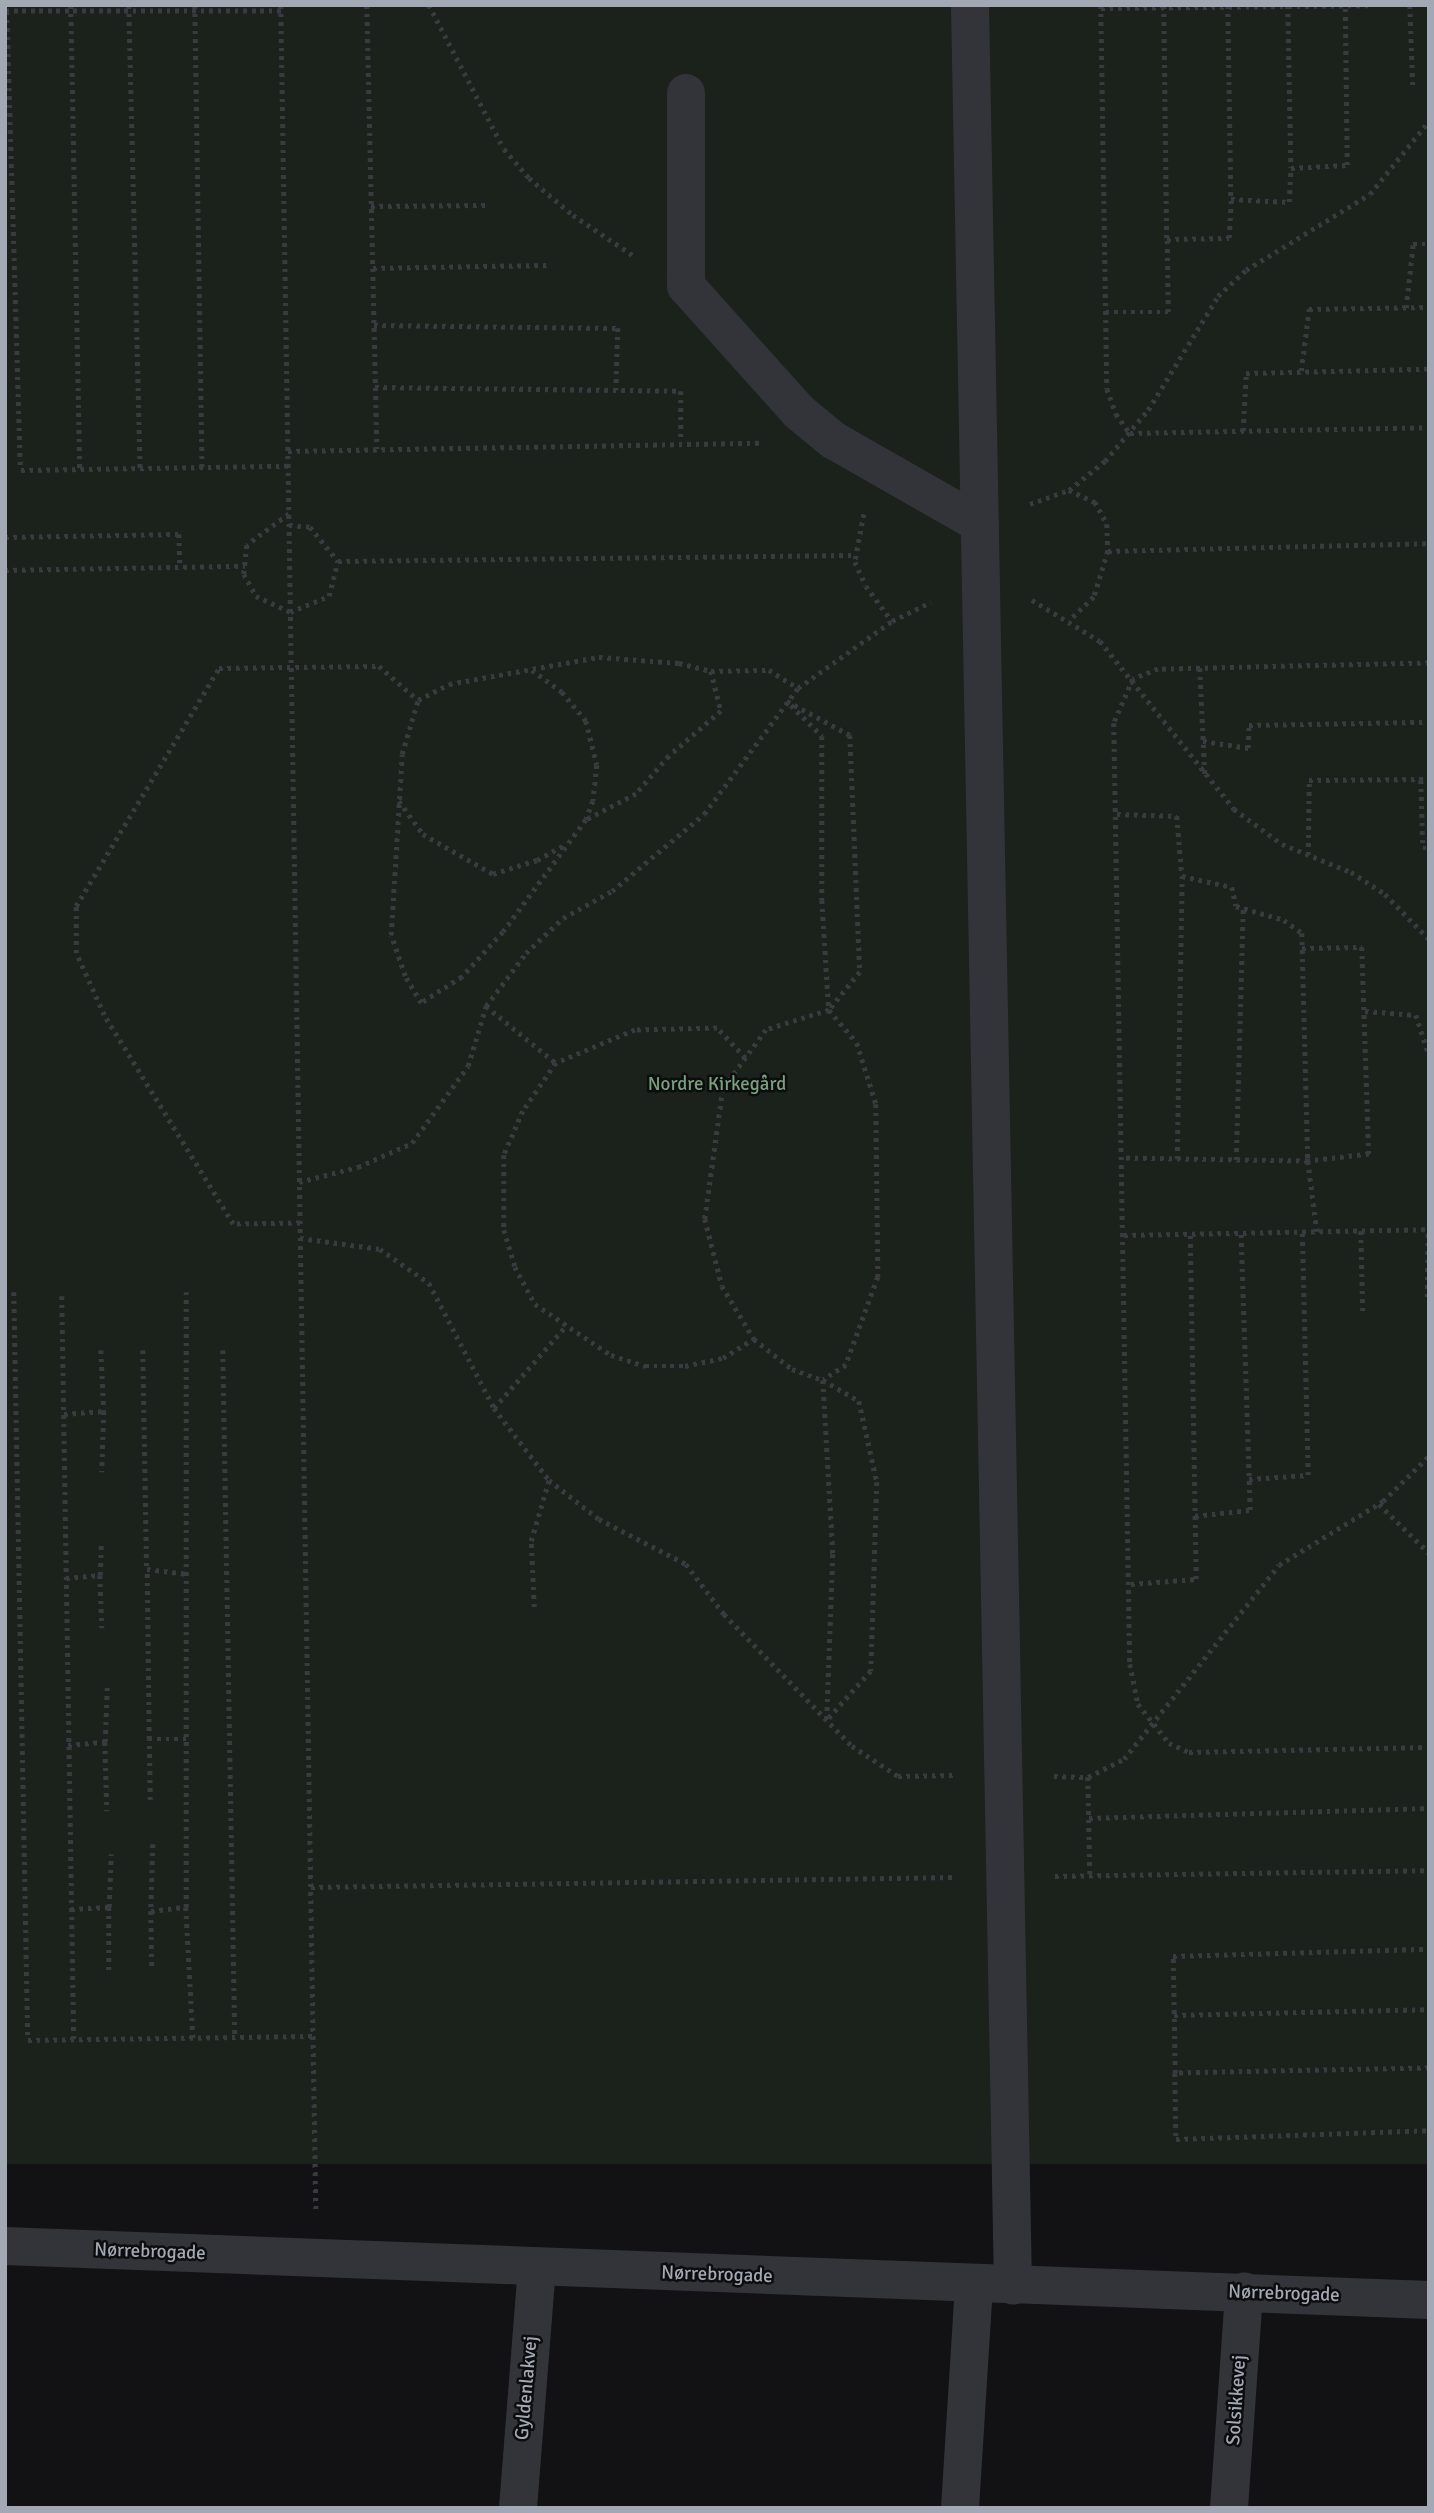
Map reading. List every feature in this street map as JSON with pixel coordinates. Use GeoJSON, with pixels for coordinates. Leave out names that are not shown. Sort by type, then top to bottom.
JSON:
{"type":"FeatureCollection","features":[{"type":"Feature","properties":{"kind":"street"},"geometry":{"type":"LineString","coordinates":[[970,5],[1013,2286]]}},
{"type":"Feature","properties":{"kind":"street"},"geometry":{"type":"LineString","coordinates":[[686,93],[686,286],[799,412],[887,475],[980,524]]}},
{"type":"Feature","properties":{"kind":"street","name":"Nørrebrogade"},"geometry":{"type":"LineString","coordinates":[[5,2246],[537,2269],[1429,2300]]}},
{"type":"Feature","properties":{"kind":"street","name":"Gyldenlakvej"},"geometry":{"type":"LineString","coordinates":[[518,2508],[537,2269]]}},
{"type":"Feature","properties":{"kind":"street"},"geometry":{"type":"LineString","coordinates":[[960,2508],[974,2284]]}},
{"type":"Feature","properties":{"kind":"street","name":"Solsikkevej"},"geometry":{"type":"LineString","coordinates":[[1229,2508],[1244,2292]]}},
{"type":"Feature","properties":{"kind":"path"},"geometry":{"type":"LineString","coordinates":[[367,5],[377,449]]}},
{"type":"Feature","properties":{"kind":"path"},"geometry":{"type":"LineString","coordinates":[[429,5],[493,132],[529,178],[573,215],[686,286]]}},
{"type":"Feature","properties":{"kind":"path"},"geometry":{"type":"LineString","coordinates":[[1291,168],[1347,165],[1345,5]]}},
{"type":"Feature","properties":{"kind":"path"},"geometry":{"type":"LineString","coordinates":[[1130,433],[1116,414],[1107,388],[1101,7],[1372,5]]}},
{"type":"Feature","properties":{"kind":"path"},"geometry":{"type":"LineString","coordinates":[[1410,5],[1413,85]]}},
{"type":"Feature","properties":{"kind":"path"},"geometry":{"type":"LineString","coordinates":[[1106,312],[1168,312],[1164,6]]}},
{"type":"Feature","properties":{"kind":"path"},"geometry":{"type":"LineString","coordinates":[[1167,239],[1229,238],[1231,199],[1228,6]]}},
{"type":"Feature","properties":{"kind":"path"},"geometry":{"type":"LineString","coordinates":[[1231,199],[1289,202],[1291,168],[1288,6]]}},
{"type":"Feature","properties":{"kind":"path"},"geometry":{"type":"LineString","coordinates":[[289,466],[21,470],[7,8],[281,8],[289,466],[299,1182],[317,2259]]}},
{"type":"Feature","properties":{"kind":"path"},"geometry":{"type":"LineString","coordinates":[[71,8],[80,469]]}},
{"type":"Feature","properties":{"kind":"path"},"geometry":{"type":"LineString","coordinates":[[130,8],[140,468]]}},
{"type":"Feature","properties":{"kind":"path"},"geometry":{"type":"LineString","coordinates":[[195,8],[202,467]]}},
{"type":"Feature","properties":{"kind":"path"},"geometry":{"type":"LineString","coordinates":[[980,524],[1069,490],[1130,433],[1172,373],[1218,296],[1246,270],[1370,194],[1429,121]]}},
{"type":"Feature","properties":{"kind":"path"},"geometry":{"type":"LineString","coordinates":[[372,206],[486,205]]}},
{"type":"Feature","properties":{"kind":"path"},"geometry":{"type":"LineString","coordinates":[[1406,308],[1413,244],[1429,244]]}},
{"type":"Feature","properties":{"kind":"path"},"geometry":{"type":"LineString","coordinates":[[373,268],[549,265]]}},
{"type":"Feature","properties":{"kind":"path"},"geometry":{"type":"LineString","coordinates":[[1301,372],[1309,309],[1429,307]]}},
{"type":"Feature","properties":{"kind":"path"},"geometry":{"type":"LineString","coordinates":[[374,325],[618,328],[616,390]]}},
{"type":"Feature","properties":{"kind":"path"},"geometry":{"type":"LineString","coordinates":[[1243,431],[1246,373],[1429,369]]}},
{"type":"Feature","properties":{"kind":"path"},"geometry":{"type":"LineString","coordinates":[[375,387],[681,391],[681,442]]}},
{"type":"Feature","properties":{"kind":"path"},"geometry":{"type":"LineString","coordinates":[[1130,433],[1429,427]]}},
{"type":"Feature","properties":{"kind":"path"},"geometry":{"type":"LineString","coordinates":[[288,451],[681,442],[770,443]]}},
{"type":"Feature","properties":{"kind":"path"},"geometry":{"type":"LineString","coordinates":[[887,475],[867,502],[856,555],[866,586],[892,621]]}},
{"type":"Feature","properties":{"kind":"path"},"geometry":{"type":"LineString","coordinates":[[1069,490],[1095,502],[1107,524],[1108,551],[1094,597],[1070,620]]}},
{"type":"Feature","properties":{"kind":"path"},"geometry":{"type":"LineString","coordinates":[[289,514],[247,545],[244,574],[256,596],[290,612],[329,596],[338,561]]}},
{"type":"Feature","properties":{"kind":"path"},"geometry":{"type":"LineString","coordinates":[[289,526],[310,527],[338,561]]}},
{"type":"Feature","properties":{"kind":"path"},"geometry":{"type":"LineString","coordinates":[[5,537],[179,534],[180,567]]}},
{"type":"Feature","properties":{"kind":"path"},"geometry":{"type":"LineString","coordinates":[[1108,551],[1429,543]]}},
{"type":"Feature","properties":{"kind":"path"},"geometry":{"type":"LineString","coordinates":[[338,561],[856,555]]}},
{"type":"Feature","properties":{"kind":"path"},"geometry":{"type":"LineString","coordinates":[[5,570],[245,566]]}},
{"type":"Feature","properties":{"kind":"path"},"geometry":{"type":"LineString","coordinates":[[299,1182],[358,1167],[412,1143],[468,1066],[486,1006],[526,953],[563,918],[612,891],[705,814],[798,688],[892,621],[981,584],[1035,601],[1070,620],[1100,641],[1133,679],[1234,809],[1282,844],[1351,872],[1385,894],[1429,939]]}},
{"type":"Feature","properties":{"kind":"path"},"geometry":{"type":"LineString","coordinates":[[532,669],[562,692],[586,721],[597,765],[593,801],[586,820],[503,932],[462,977],[421,1003],[405,976],[391,935],[402,754],[418,700],[449,684],[532,669],[599,657],[680,663],[711,671],[769,670],[798,688]]}},
{"type":"Feature","properties":{"kind":"path"},"geometry":{"type":"LineString","coordinates":[[1429,663],[1158,669],[1133,679],[1114,723],[1130,1664],[1138,1704],[1168,1743],[1189,1752],[1429,1747]]}},
{"type":"Feature","properties":{"kind":"path"},"geometry":{"type":"LineString","coordinates":[[300,1223],[233,1224],[104,1015],[76,953],[76,906],[219,668],[292,670],[379,666],[418,700]]}},
{"type":"Feature","properties":{"kind":"path"},"geometry":{"type":"LineString","coordinates":[[1200,668],[1205,775]]}},
{"type":"Feature","properties":{"kind":"path"},"geometry":{"type":"LineString","coordinates":[[586,820],[636,794],[669,756],[721,711],[711,671]]}},
{"type":"Feature","properties":{"kind":"path"},"geometry":{"type":"LineString","coordinates":[[787,701],[850,735],[860,972],[829,1010],[766,1030],[723,1089],[705,1219],[722,1286],[754,1339],[792,1368],[823,1380],[859,1401],[877,1482],[871,1671],[827,1720]]}},
{"type":"Feature","properties":{"kind":"path"},"geometry":{"type":"LineString","coordinates":[[787,701],[822,736],[822,900],[829,1010],[856,1042],[876,1104],[878,1278],[846,1365],[823,1380]]}},
{"type":"Feature","properties":{"kind":"path"},"geometry":{"type":"LineString","coordinates":[[1203,741],[1248,748],[1249,725],[1429,722]]}},
{"type":"Feature","properties":{"kind":"path"},"geometry":{"type":"LineString","coordinates":[[1421,779],[1423,848],[1429,848]]}},
{"type":"Feature","properties":{"kind":"path"},"geometry":{"type":"LineString","coordinates":[[1308,855],[1309,780],[1429,779]]}},
{"type":"Feature","properties":{"kind":"path"},"geometry":{"type":"LineString","coordinates":[[398,801],[423,834],[493,874],[537,860],[566,844]]}},
{"type":"Feature","properties":{"kind":"path"},"geometry":{"type":"LineString","coordinates":[[1116,814],[1177,816],[1182,876],[1177,1159]]}},
{"type":"Feature","properties":{"kind":"path"},"geometry":{"type":"LineString","coordinates":[[1182,876],[1232,887],[1236,906],[1284,920],[1302,933],[1308,1161],[1317,1231]]}},
{"type":"Feature","properties":{"kind":"path"},"geometry":{"type":"LineString","coordinates":[[1236,1160],[1243,908]]}},
{"type":"Feature","properties":{"kind":"path"},"geometry":{"type":"LineString","coordinates":[[1122,1158],[1308,1161],[1369,1154],[1362,947],[1302,948]]}},
{"type":"Feature","properties":{"kind":"path"},"geometry":{"type":"LineString","coordinates":[[486,1006],[556,1063]]}},
{"type":"Feature","properties":{"kind":"path"},"geometry":{"type":"LineString","coordinates":[[1365,1011],[1416,1015],[1429,1055]]}},
{"type":"Feature","properties":{"kind":"path"},"geometry":{"type":"LineString","coordinates":[[745,1058],[717,1028],[635,1030],[556,1063],[523,1111],[504,1155],[504,1230],[515,1267],[534,1304],[611,1355],[645,1366],[685,1366],[723,1358],[754,1339]]}},
{"type":"Feature","properties":{"kind":"path"},"geometry":{"type":"LineString","coordinates":[[1124,1235],[1428,1229],[1427,1297]]}},
{"type":"Feature","properties":{"kind":"path"},"geometry":{"type":"LineString","coordinates":[[1249,1479],[1308,1475],[1302,1231]]}},
{"type":"Feature","properties":{"kind":"path"},"geometry":{"type":"LineString","coordinates":[[1361,1231],[1363,1315]]}},
{"type":"Feature","properties":{"kind":"path"},"geometry":{"type":"LineString","coordinates":[[1195,1516],[1250,1510],[1241,1233]]}},
{"type":"Feature","properties":{"kind":"path"},"geometry":{"type":"LineString","coordinates":[[1130,1584],[1195,1579],[1190,1234]]}},
{"type":"Feature","properties":{"kind":"path"},"geometry":{"type":"LineString","coordinates":[[300,1238],[380,1249],[429,1283],[494,1408],[548,1480],[599,1519],[686,1564],[724,1614],[852,1746],[898,1776],[1004,1774],[1088,1777],[1124,1759],[1279,1565],[1379,1504],[1429,1456]]}},
{"type":"Feature","properties":{"kind":"path"},"geometry":{"type":"LineString","coordinates":[[14,1292],[28,2040],[313,2036]]}},
{"type":"Feature","properties":{"kind":"path"},"geometry":{"type":"LineString","coordinates":[[186,1292],[189,1739],[186,1908],[193,2038]]}},
{"type":"Feature","properties":{"kind":"path"},"geometry":{"type":"LineString","coordinates":[[62,1296],[74,2040]]}},
{"type":"Feature","properties":{"kind":"path"},"geometry":{"type":"LineString","coordinates":[[494,1408],[565,1327]]}},
{"type":"Feature","properties":{"kind":"path"},"geometry":{"type":"LineString","coordinates":[[101,1350],[104,1411],[102,1472]]}},
{"type":"Feature","properties":{"kind":"path"},"geometry":{"type":"LineString","coordinates":[[143,1350],[150,1800]]}},
{"type":"Feature","properties":{"kind":"path"},"geometry":{"type":"LineString","coordinates":[[222,1350],[235,2037]]}},
{"type":"Feature","properties":{"kind":"path"},"geometry":{"type":"LineString","coordinates":[[823,1380],[834,1554],[827,1720]]}},
{"type":"Feature","properties":{"kind":"path"},"geometry":{"type":"LineString","coordinates":[[64,1414],[104,1411]]}},
{"type":"Feature","properties":{"kind":"path"},"geometry":{"type":"LineString","coordinates":[[534,1607],[531,1541],[548,1480]]}},
{"type":"Feature","properties":{"kind":"path"},"geometry":{"type":"LineString","coordinates":[[1379,1504],[1429,1553]]}},
{"type":"Feature","properties":{"kind":"path"},"geometry":{"type":"LineString","coordinates":[[102,1541],[102,1628]]}},
{"type":"Feature","properties":{"kind":"path"},"geometry":{"type":"LineString","coordinates":[[147,1569],[188,1574]]}},
{"type":"Feature","properties":{"kind":"path"},"geometry":{"type":"LineString","coordinates":[[66,1578],[100,1575]]}},
{"type":"Feature","properties":{"kind":"path"},"geometry":{"type":"LineString","coordinates":[[107,1687],[107,1811]]}},
{"type":"Feature","properties":{"kind":"path"},"geometry":{"type":"LineString","coordinates":[[149,1739],[189,1739]]}},
{"type":"Feature","properties":{"kind":"path"},"geometry":{"type":"LineString","coordinates":[[68,1745],[105,1742]]}},
{"type":"Feature","properties":{"kind":"path"},"geometry":{"type":"LineString","coordinates":[[1088,1777],[1090,1875]]}},
{"type":"Feature","properties":{"kind":"path"},"geometry":{"type":"LineString","coordinates":[[1089,1818],[1429,1808]]}},
{"type":"Feature","properties":{"kind":"path"},"geometry":{"type":"LineString","coordinates":[[152,1968],[153,1844]]}},
{"type":"Feature","properties":{"kind":"path"},"geometry":{"type":"LineString","coordinates":[[109,1974],[111,1854]]}},
{"type":"Feature","properties":{"kind":"path"},"geometry":{"type":"LineString","coordinates":[[311,1887],[1429,1870]]}},
{"type":"Feature","properties":{"kind":"path"},"geometry":{"type":"LineString","coordinates":[[71,1909],[109,1907]]}},
{"type":"Feature","properties":{"kind":"path"},"geometry":{"type":"LineString","coordinates":[[151,1911],[186,1908]]}},
{"type":"Feature","properties":{"kind":"path"},"geometry":{"type":"LineString","coordinates":[[1429,1950],[1173,1956],[1176,2139],[1429,2130]]}},
{"type":"Feature","properties":{"kind":"path"},"geometry":{"type":"LineString","coordinates":[[1174,2015],[1429,2009]]}},
{"type":"Feature","properties":{"kind":"path"},"geometry":{"type":"LineString","coordinates":[[1175,2073],[1429,2068]]}},
{"type":"Feature","properties":{"kind":"green space","name":"Nordre Kirkegård"},"geometry":{"type":"Polygon","coordinates":[[[5,5],[1429,5],[1429,2164],[5,2164],[5,5]]]}}]}
